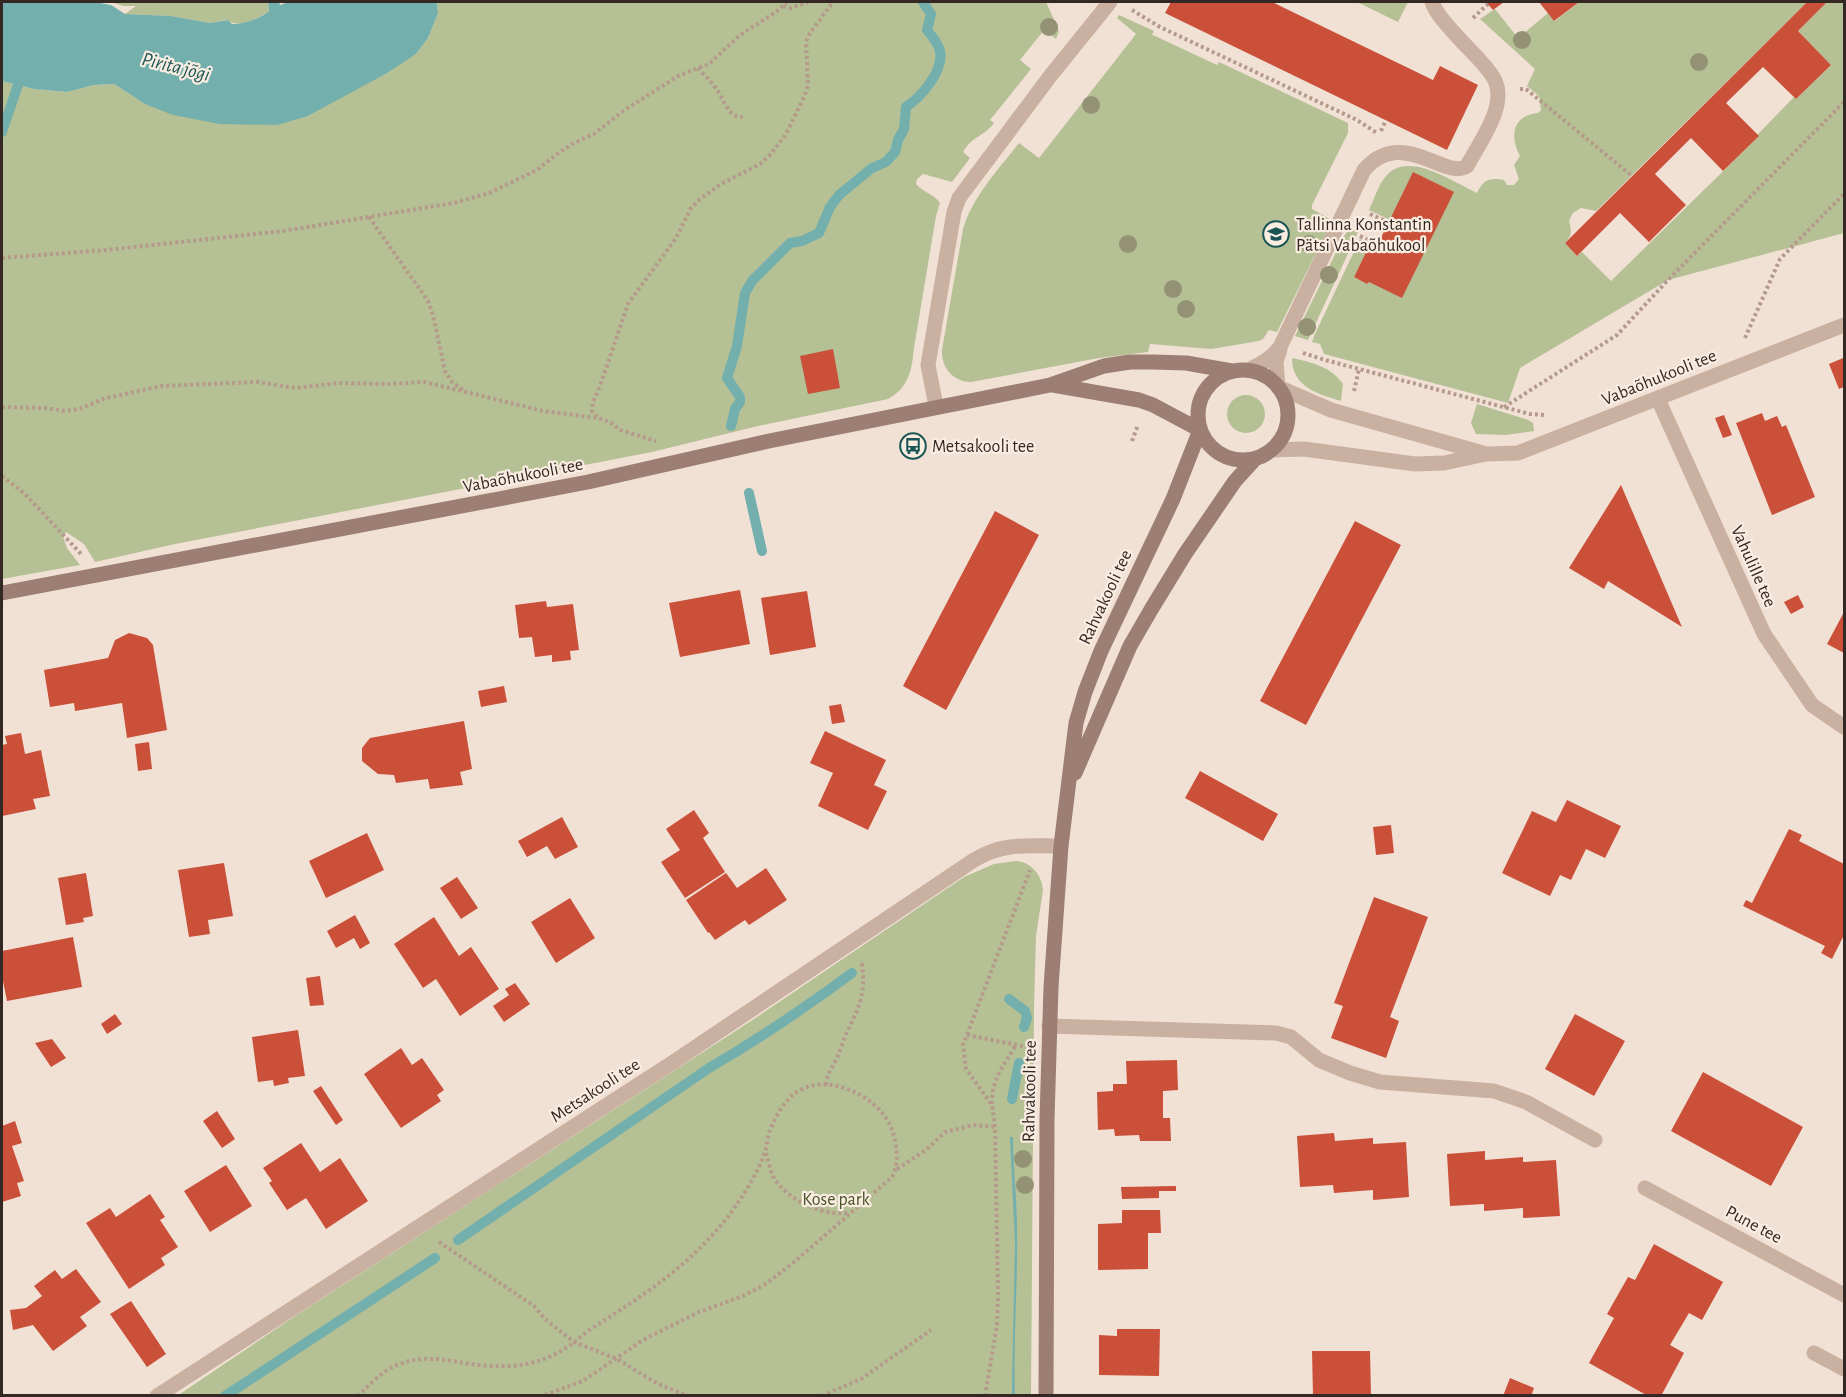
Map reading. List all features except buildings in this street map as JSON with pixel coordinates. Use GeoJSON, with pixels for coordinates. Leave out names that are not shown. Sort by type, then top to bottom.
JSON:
{"type":"FeatureCollection","features":[{"type":"Feature","properties":{"kind":"street"},"geometry":{"type":"LineString","coordinates":[[936,406],[928,365],[954,212],[959,198],[1051,75],[1110,2]]}},
{"type":"Feature","properties":{"kind":"street"},"geometry":{"type":"LineString","coordinates":[[1280,347],[1276,362],[1278,387],[1288,408],[1286,431],[1272,450],[1255,459],[1228,458],[1216,452],[1206,442],[1200,430],[1198,415],[1200,400],[1207,387],[1219,377],[1265,363],[1274,356],[1364,170],[1380,156],[1392,153],[1406,153],[1430,158],[1453,170],[1463,169],[1467,166],[1495,113],[1499,98],[1498,87],[1493,77],[1455,34],[1432,2]]}},
{"type":"Feature","properties":{"kind":"street","name":"Vabaõhukooli tee"},"geometry":{"type":"LineString","coordinates":[[1272,450],[1304,449],[1415,464],[1444,463],[1486,454],[1518,453],[1845,325]]}},
{"type":"Feature","properties":{"kind":"street","name":"Vabaõhukooli tee"},"geometry":{"type":"LineString","coordinates":[[2,593],[588,482],[769,441],[1050,385],[1104,366],[1130,362],[1186,363],[1240,371]]}},
{"type":"Feature","properties":{"kind":"street"},"geometry":{"type":"LineString","coordinates":[[1240,371],[1260,373],[1278,387]]}},
{"type":"Feature","properties":{"kind":"street","name":"Vabaõhukooli tee"},"geometry":{"type":"LineString","coordinates":[[1050,385],[1139,400],[1200,430]]}},
{"type":"Feature","properties":{"kind":"street","name":"Vabaõhukooli tee"},"geometry":{"type":"LineString","coordinates":[[1278,387],[1331,411],[1486,454]]}},
{"type":"Feature","properties":{"kind":"street","name":"Vahulille tee"},"geometry":{"type":"LineString","coordinates":[[1659,399],[1764,634],[1812,705],[1845,727]]}},
{"type":"Feature","properties":{"kind":"street","name":"Rahvakooli tee"},"geometry":{"type":"LineString","coordinates":[[1047,1395],[1049,1026],[1061,846],[1076,723],[1085,692],[1105,643],[1173,499],[1200,430]]}},
{"type":"Feature","properties":{"kind":"street","name":"Rahvakooli tee"},"geometry":{"type":"LineString","coordinates":[[1068,787],[1130,646],[1216,508],[1255,459]]}},
{"type":"Feature","properties":{"kind":"street","name":"Metsakooli tee"},"geometry":{"type":"LineString","coordinates":[[157,1395],[657,1073],[988,852],[1016,845],[1061,846]]}},
{"type":"Feature","properties":{"kind":"street"},"geometry":{"type":"LineString","coordinates":[[1049,1026],[1276,1033],[1291,1037],[1319,1060],[1350,1073],[1380,1082],[1494,1091],[1526,1102],[1595,1140]]}},
{"type":"Feature","properties":{"kind":"street","name":"Pune tee"},"geometry":{"type":"LineString","coordinates":[[1645,1188],[1845,1294]]}},
{"type":"Feature","properties":{"kind":"street"},"geometry":{"type":"LineString","coordinates":[[1814,1353],[1845,1369]]}},
{"type":"Feature","properties":{"kind":"path"},"geometry":{"type":"LineString","coordinates":[[2,258],[106,250],[283,231],[454,203],[489,193],[537,170],[557,154],[594,134],[626,109],[680,75],[709,64],[740,35],[787,2]]}},
{"type":"Feature","properties":{"kind":"path"},"geometry":{"type":"LineString","coordinates":[[783,6],[791,8],[808,2]]}},
{"type":"Feature","properties":{"kind":"path"},"geometry":{"type":"LineString","coordinates":[[2,407],[66,411],[79,409],[106,398],[162,386],[258,382],[296,388],[323,384],[425,382],[543,411],[598,418],[592,411],[593,402],[628,304],[676,238],[691,208],[721,184],[754,168],[778,145],[808,85],[806,42],[830,6],[830,2]]}},
{"type":"Feature","properties":{"kind":"path"},"geometry":{"type":"LineString","coordinates":[[1128,8],[1160,27],[1357,120],[1380,135]]}},
{"type":"Feature","properties":{"kind":"path"},"geometry":{"type":"LineString","coordinates":[[698,68],[717,90],[730,111],[736,117],[745,116]]}},
{"type":"Feature","properties":{"kind":"path"},"geometry":{"type":"LineString","coordinates":[[1498,87],[1526,89],[1632,176]]}},
{"type":"Feature","properties":{"kind":"path"},"geometry":{"type":"LineString","coordinates":[[1298,351],[1503,407],[1617,335],[1668,280],[1845,102]]}},
{"type":"Feature","properties":{"kind":"path"},"geometry":{"type":"LineString","coordinates":[[1744,341],[1780,259],[1845,194]]}},
{"type":"Feature","properties":{"kind":"path"},"geometry":{"type":"LineString","coordinates":[[369,217],[428,301],[445,371],[452,382],[465,393]]}},
{"type":"Feature","properties":{"kind":"path"},"geometry":{"type":"LineString","coordinates":[[1359,236],[1378,245]]}},
{"type":"Feature","properties":{"kind":"path"},"geometry":{"type":"LineString","coordinates":[[1354,392],[1359,369]]}},
{"type":"Feature","properties":{"kind":"path"},"geometry":{"type":"LineString","coordinates":[[2,476],[25,494],[74,544],[84,557],[93,576]]}},
{"type":"Feature","properties":{"kind":"path"},"geometry":{"type":"LineString","coordinates":[[992,1105],[966,1069],[963,1045],[1030,868]]}},
{"type":"Feature","properties":{"kind":"path"},"geometry":{"type":"LineString","coordinates":[[826,1085],[827,1075],[855,1019],[862,996],[864,984],[862,963],[852,944]]}},
{"type":"Feature","properties":{"kind":"path"},"geometry":{"type":"LineString","coordinates":[[966,1034],[1036,1050]]}},
{"type":"Feature","properties":{"kind":"path"},"geometry":{"type":"LineString","coordinates":[[985,1395],[997,1325],[998,1295],[995,1127],[991,1095],[995,1078],[1016,1045]]}},
{"type":"Feature","properties":{"kind":"path"},"geometry":{"type":"LineString","coordinates":[[358,1395],[385,1372],[403,1363],[434,1358],[490,1366],[511,1366],[543,1359],[574,1342],[668,1278],[688,1261],[717,1230],[739,1201],[766,1152],[770,1132],[789,1100],[797,1092],[807,1087],[826,1085],[840,1087],[857,1093],[871,1103],[887,1118],[895,1139],[897,1169]]}},
{"type":"Feature","properties":{"kind":"path"},"geometry":{"type":"LineString","coordinates":[[542,1395],[583,1381],[661,1331],[699,1312],[743,1296],[764,1285],[792,1264],[849,1212],[884,1186],[897,1169],[926,1150],[945,1132],[974,1125],[995,1127]]}},
{"type":"Feature","properties":{"kind":"path"},"geometry":{"type":"LineString","coordinates":[[766,1152],[773,1176],[785,1190],[796,1198],[830,1213],[849,1212]]}},
{"type":"Feature","properties":{"kind":"path"},"geometry":{"type":"LineString","coordinates":[[422,1224],[446,1248],[534,1306],[545,1319],[574,1342],[617,1359],[658,1384],[688,1395]]}},
{"type":"Feature","properties":{"kind":"path"},"geometry":{"type":"LineString","coordinates":[[822,1395],[861,1379],[931,1330]]}},
{"type":"Feature","properties":{"kind":"green space"},"geometry":{"type":"Polygon","coordinates":[[[111,2],[268,2],[269,11],[242,23],[227,20],[210,23],[171,16],[125,14],[136,6],[123,6],[111,2]]]}},
{"type":"Feature","properties":{"kind":"green space"},"geometry":{"type":"Polygon","coordinates":[[[437,2],[1046,2],[1059,31],[1056,39],[1044,30],[1020,60],[1031,69],[990,120],[994,123],[967,146],[963,152],[970,158],[952,182],[923,174],[917,179],[916,184],[940,203],[910,370],[905,384],[888,399],[758,426],[652,452],[175,544],[95,562],[84,544],[66,532],[63,537],[67,548],[80,565],[2,579],[2,81],[34,89],[67,92],[94,85],[114,84],[145,104],[308,116],[416,54],[428,38],[438,13],[437,2]]]}},
{"type":"Feature","properties":{"kind":"green space"},"geometry":{"type":"Polygon","coordinates":[[[1357,2],[1408,2],[1398,22],[1357,2]]]}},
{"type":"Feature","properties":{"kind":"green space"},"geometry":{"type":"Polygon","coordinates":[[[1579,2],[1807,2],[1596,211],[1581,208],[1573,213],[1569,221],[1571,233],[1565,243],[1577,256],[1582,252],[1611,281],[1758,137],[1757,135],[1794,97],[1796,99],[1831,65],[1798,31],[1827,2],[1844,2],[1844,233],[1668,280],[1520,368],[1508,403],[1324,354],[1320,344],[1312,342],[1360,239],[1376,248],[1369,246],[1354,277],[1367,284],[1390,220],[1369,210],[1386,176],[1395,169],[1406,166],[1418,167],[1443,176],[1477,193],[1484,182],[1490,179],[1504,180],[1507,185],[1514,185],[1519,179],[1514,165],[1520,156],[1514,134],[1518,122],[1541,110],[1539,96],[1527,86],[1535,69],[1480,19],[1495,9],[1518,38],[1548,13],[1555,21],[1579,2]]]}},
{"type":"Feature","properties":{"kind":"green space"},"geometry":{"type":"Polygon","coordinates":[[[1119,15],[1154,31],[1152,35],[1217,65],[1219,62],[1348,123],[1348,133],[1312,205],[1312,209],[1328,218],[1329,227],[1277,332],[1269,330],[1259,341],[1211,349],[1150,344],[1148,352],[1099,358],[971,382],[959,379],[946,368],[942,350],[967,217],[987,184],[1019,143],[1039,158],[1136,34],[1117,18],[1119,15]]]}},
{"type":"Feature","properties":{"kind":"green space"},"geometry":{"type":"Polygon","coordinates":[[[1352,230],[1358,232],[1308,340],[1295,336],[1344,236],[1352,230]]]}},
{"type":"Feature","properties":{"kind":"green space"},"geometry":{"type":"Polygon","coordinates":[[[1292,358],[1314,364],[1333,373],[1343,384],[1341,401],[1315,392],[1301,383],[1293,368],[1292,358]]]}},
{"type":"Feature","properties":{"kind":"green space"},"geometry":{"type":"Polygon","coordinates":[[[1246,395],[1260,400],[1265,414],[1260,428],[1246,433],[1232,428],[1227,414],[1232,400],[1246,395]]]}},
{"type":"Feature","properties":{"kind":"green space"},"geometry":{"type":"Polygon","coordinates":[[[1477,404],[1528,420],[1533,423],[1534,431],[1506,435],[1476,434],[1471,423],[1477,404]]]}},
{"type":"Feature","properties":{"kind":"green space","name":"Kose park"},"geometry":{"type":"Polygon","coordinates":[[[1016,861],[1027,864],[1035,871],[1041,880],[1043,890],[1036,936],[1034,1007],[1031,1395],[177,1396],[298,1314],[754,1019],[964,877],[994,864],[1016,861]]]}},
{"type":"Feature","properties":{"kind":"water","name":"Pirita jõgi"},"geometry":{"type":"Polygon","coordinates":[[[2,2],[95,2],[111,5],[125,14],[171,16],[210,23],[228,20],[232,24],[247,22],[265,14],[269,11],[268,2],[279,2],[280,5],[289,2],[437,2],[438,13],[428,38],[416,54],[387,73],[308,116],[277,125],[220,124],[173,115],[145,104],[114,84],[94,85],[67,92],[34,89],[2,81],[2,2]]]}},
{"type":"Feature","properties":{"kind":"water"},"geometry":{"type":"Polygon","coordinates":[[[1010,1137],[1013,1137],[1017,1217],[1015,1396],[1012,1395],[1015,1243],[1010,1137]]]}},
{"type":"Feature","properties":{"kind":"waterway"},"geometry":{"type":"LineString","coordinates":[[731,426],[740,397],[727,378],[737,346],[745,293],[752,281],[790,243],[802,241],[819,233],[830,207],[839,195],[872,168],[886,162],[895,152],[904,129],[906,107],[930,83],[940,59],[938,45],[927,30],[931,14],[923,2]]}},
{"type":"Feature","properties":{"kind":"waterway"},"geometry":{"type":"LineString","coordinates":[[2,132],[18,85]]}},
{"type":"Feature","properties":{"kind":"waterway"},"geometry":{"type":"LineString","coordinates":[[749,493],[762,551]]}},
{"type":"Feature","properties":{"kind":"waterway"},"geometry":{"type":"LineString","coordinates":[[458,1240],[852,973]]}},
{"type":"Feature","properties":{"kind":"waterway"},"geometry":{"type":"LineString","coordinates":[[1009,999],[1025,1011],[1027,1018],[1024,1027]]}},
{"type":"Feature","properties":{"kind":"waterway"},"geometry":{"type":"LineString","coordinates":[[1012,1099],[1019,1063]]}},
{"type":"Feature","properties":{"kind":"waterway"},"geometry":{"type":"LineString","coordinates":[[225,1396],[435,1258]]}},
{"type":"Feature","properties":{"kind":"place","name":"Tallinna Konstantin Pätsi Vabaõhukool"},"geometry":{"type":"Point","coordinates":[1276,234]}},
{"type":"Feature","properties":{"kind":"place","name":"Metsakooli tee"},"geometry":{"type":"Point","coordinates":[913,446]}}]}
